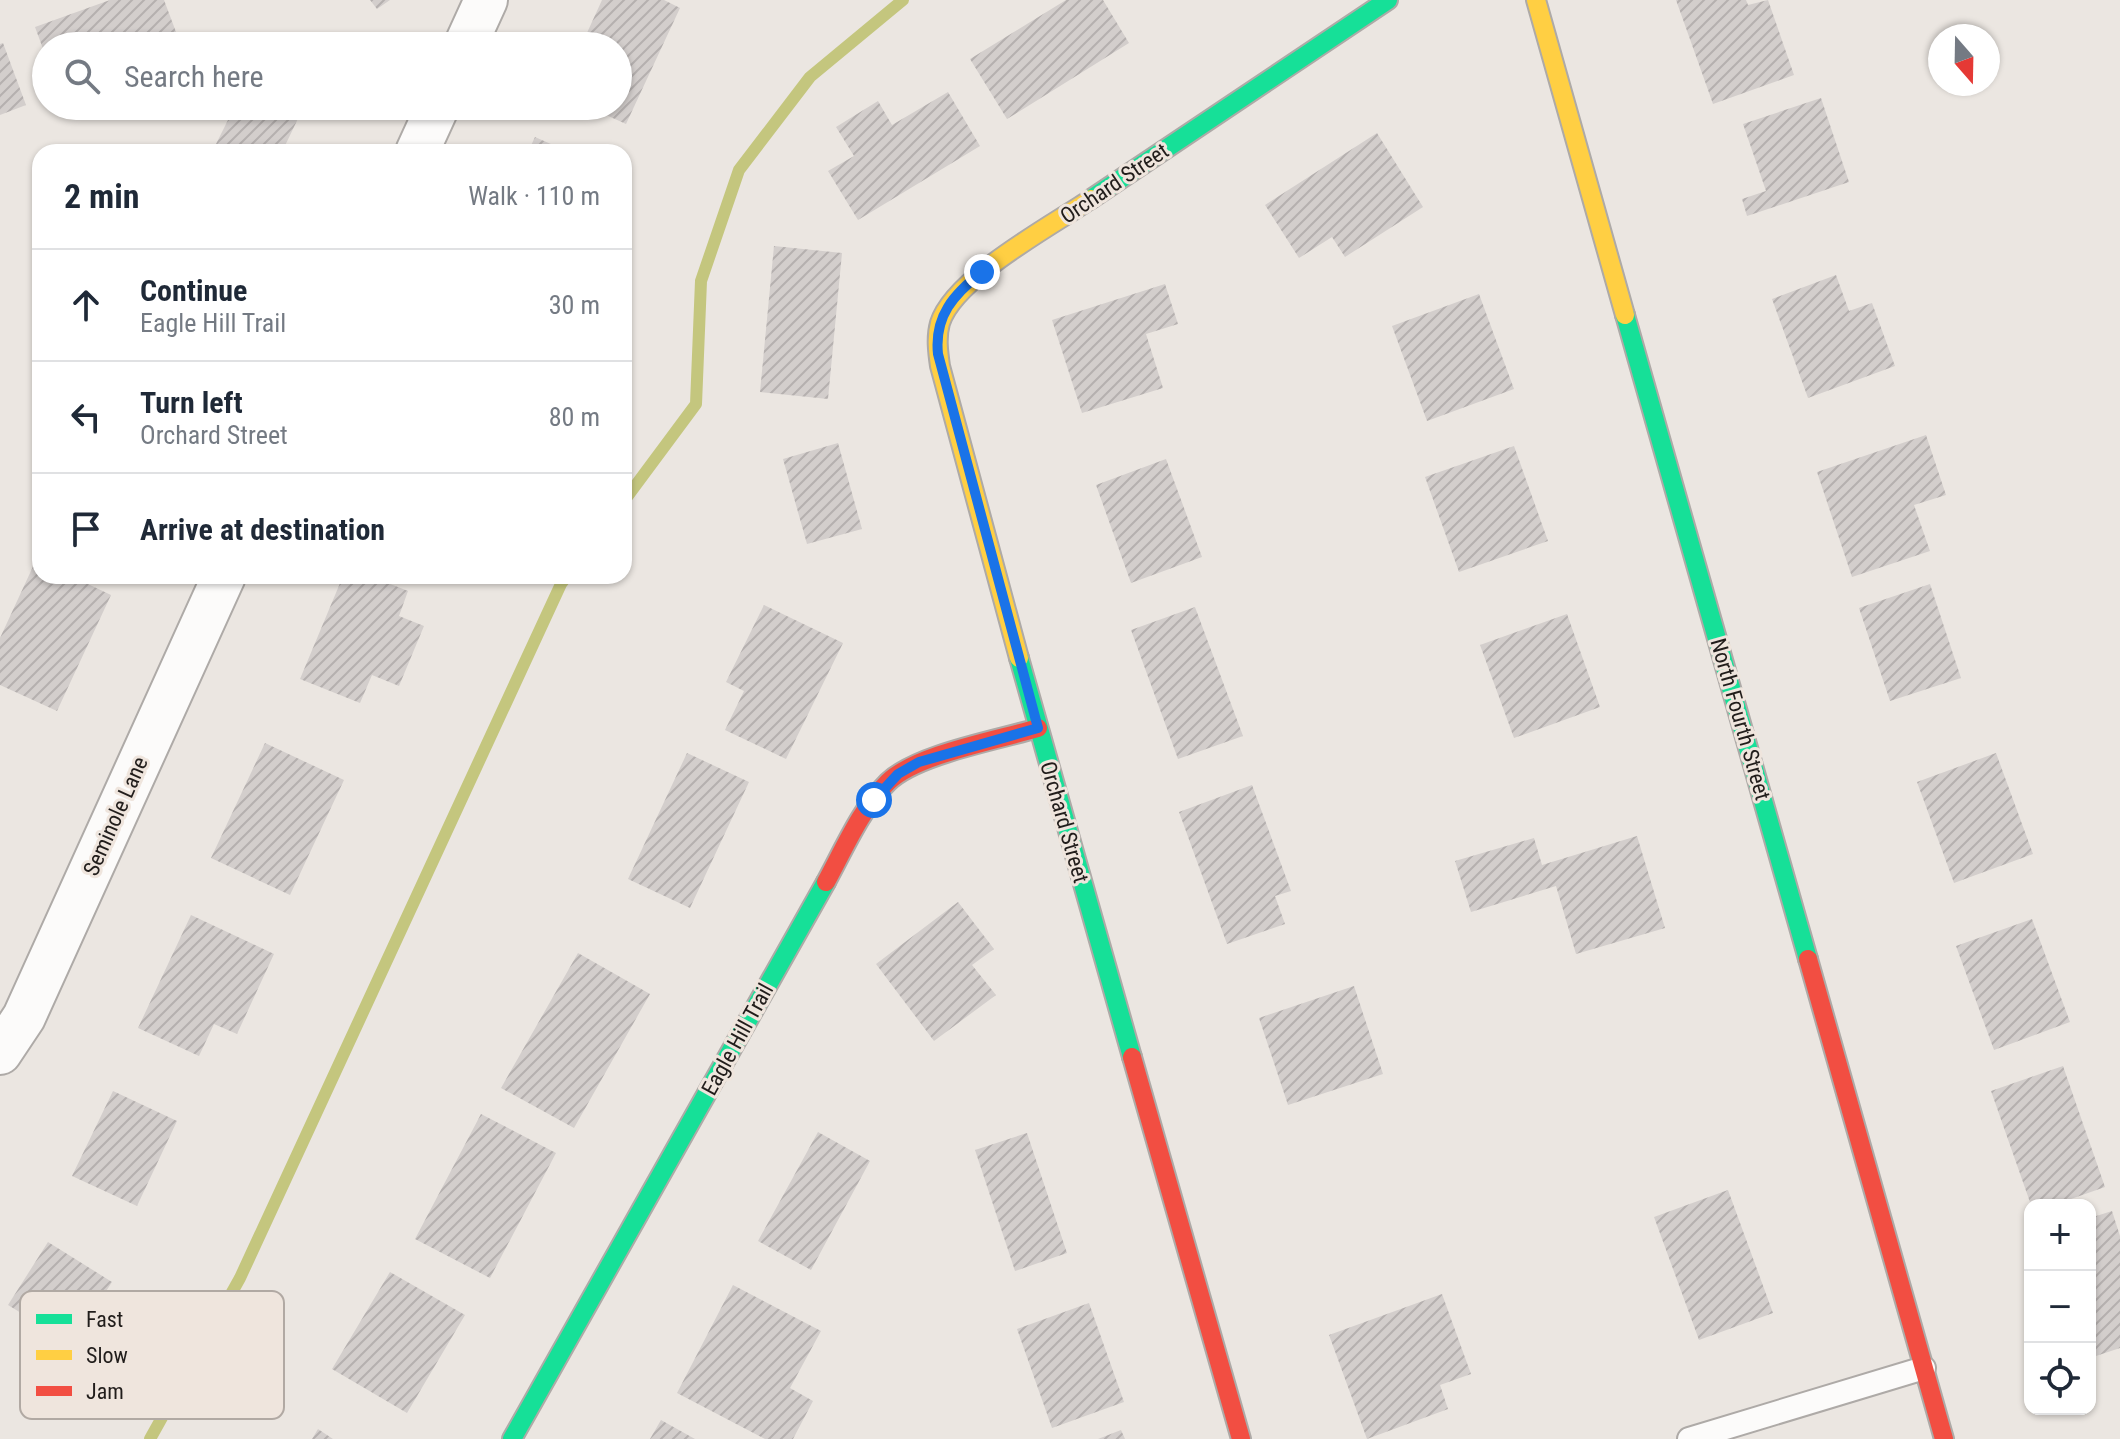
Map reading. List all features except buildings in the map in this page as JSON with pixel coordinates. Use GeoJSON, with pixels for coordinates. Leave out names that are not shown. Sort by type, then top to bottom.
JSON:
{"type":"FeatureCollection","features":[{"type":"Feature","properties":{"kind":"street"},"geometry":{"type":"LineString","coordinates":[[471,32],[486,0]]}},
{"type":"Feature","properties":{"kind":"street","name":"Orchard Street"},"geometry":{"type":"LineString","coordinates":[[1241,1439],[1038,728],[940,366],[937,334],[942,316],[952,300],[982,272],[1388,0]]}},
{"type":"Feature","properties":{"kind":"street","name":"North Fourth Street"},"geometry":{"type":"LineString","coordinates":[[1536,0],[1944,1439]]}},
{"type":"Feature","properties":{"kind":"street"},"geometry":{"type":"LineString","coordinates":[[421,144],[432,120]]}},
{"type":"Feature","properties":{"kind":"street","name":"Seminole Lane"},"geometry":{"type":"LineString","coordinates":[[0,1053],[24,1017],[220,584]]}},
{"type":"Feature","properties":{"kind":"street","name":"Eagle Hill Trail"},"geometry":{"type":"LineString","coordinates":[[512,1439],[867,809],[889,781],[919,762],[1038,728]]}},
{"type":"Feature","properties":{"kind":"lane"},"geometry":{"type":"LineString","coordinates":[[1689,1439],[1924,1368]]}},
{"type":"Feature","properties":{"kind":"waterway"},"geometry":{"type":"LineString","coordinates":[[632,490],[696,404],[701,281],[739,170],[810,77],[903,0]]}},
{"type":"Feature","properties":{"kind":"waterway"},"geometry":{"type":"LineString","coordinates":[[233,1291],[561,584]]}},
{"type":"Feature","properties":{"kind":"waterway"},"geometry":{"type":"LineString","coordinates":[[150,1439],[161,1419]]}},
{"type":"Feature","properties":{"kind":"traffic: fast"},"geometry":{"type":"LineString","coordinates":[[1091,199],[1388,0]]}},
{"type":"Feature","properties":{"kind":"traffic: fast"},"geometry":{"type":"LineString","coordinates":[[1625,315],[1808,959]]}},
{"type":"Feature","properties":{"kind":"traffic: fast"},"geometry":{"type":"LineString","coordinates":[[1019,658],[1132,1057]]}},
{"type":"Feature","properties":{"kind":"traffic: fast"},"geometry":{"type":"LineString","coordinates":[[512,1439],[826,882]]}},
{"type":"Feature","properties":{"kind":"traffic: slow"},"geometry":{"type":"LineString","coordinates":[[1536,0],[1625,315]]}},
{"type":"Feature","properties":{"kind":"traffic: slow"},"geometry":{"type":"LineString","coordinates":[[1019,658],[940,366],[939,328],[949,306],[983,271],[1091,199]]}},
{"type":"Feature","properties":{"kind":"traffic: jam"},"geometry":{"type":"LineString","coordinates":[[826,882],[869,804],[901,772],[938,756],[1038,728]]}},
{"type":"Feature","properties":{"kind":"traffic: jam"},"geometry":{"type":"LineString","coordinates":[[1808,959],[1944,1439]]}},
{"type":"Feature","properties":{"kind":"traffic: jam"},"geometry":{"type":"LineString","coordinates":[[1132,1057],[1241,1439]]}},
{"type":"Feature","properties":{"kind":"route"},"geometry":{"type":"LineString","coordinates":[[874,800],[889,781],[919,762],[1038,728],[938,354],[938,324],[947,307],[982,272]]}}]}
